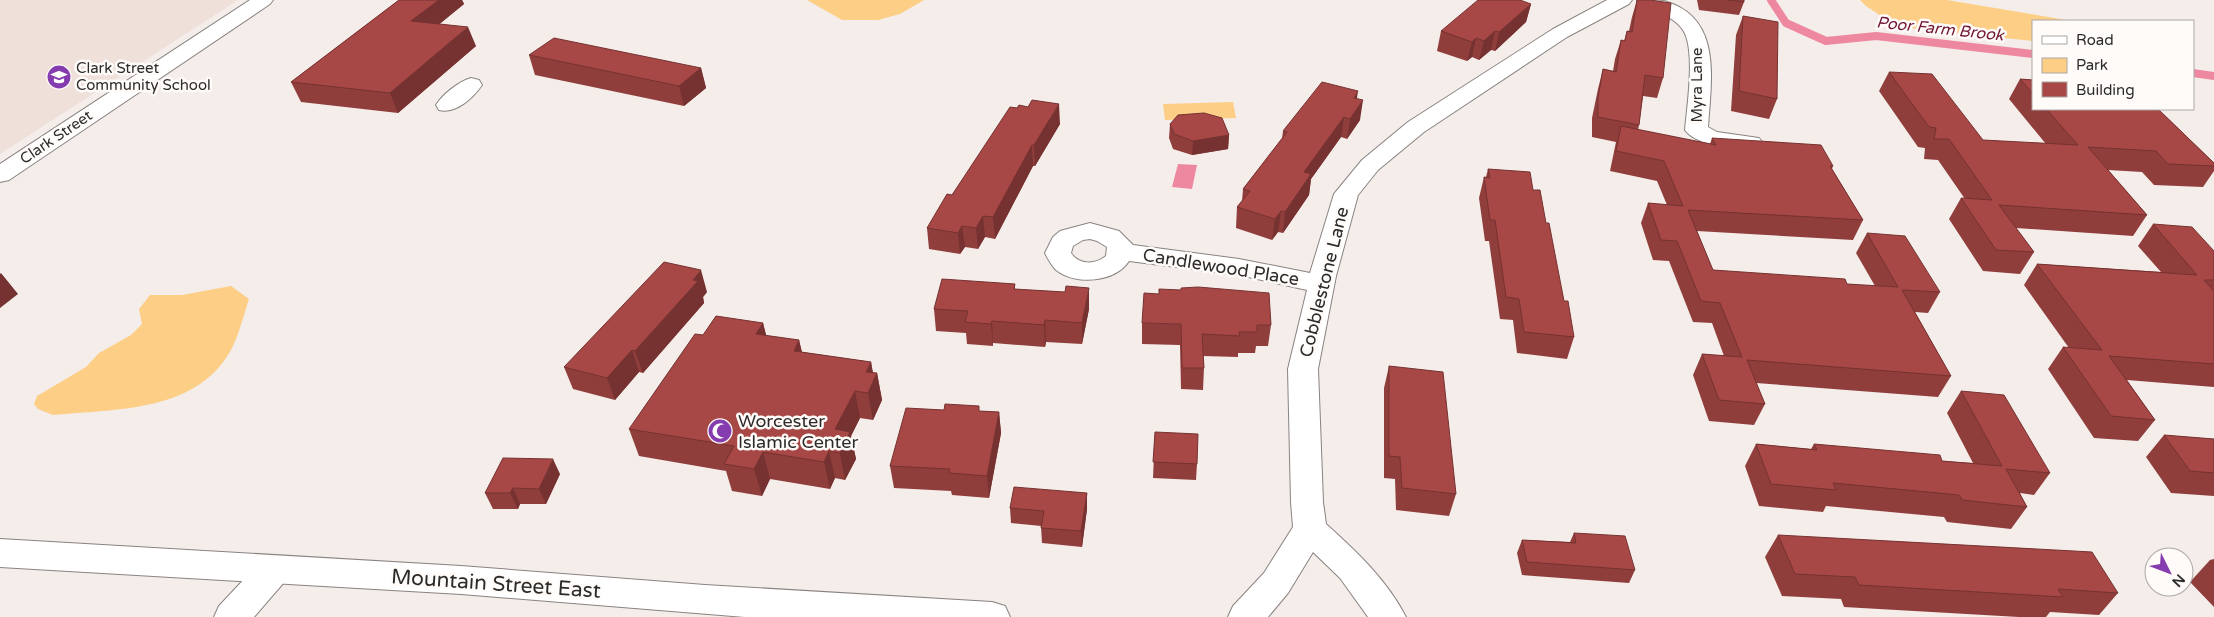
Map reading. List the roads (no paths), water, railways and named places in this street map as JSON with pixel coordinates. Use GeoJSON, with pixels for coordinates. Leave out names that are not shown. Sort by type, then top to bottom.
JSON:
{"type":"FeatureCollection","features":[{"type":"Feature","properties":{"kind":"street","name":"Clark Street"},"geometry":{"type":"LineString","coordinates":[[0,174],[263,0]]}},
{"type":"Feature","properties":{"kind":"street","name":"Myra Lane"},"geometry":{"type":"LineString","coordinates":[[1647,0],[1671,11],[1692,29],[1700,48],[1696,130],[1711,138],[1760,144]]}},
{"type":"Feature","properties":{"kind":"street","name":"Cobblestone Lane"},"geometry":{"type":"LineString","coordinates":[[1310,529],[1307,502],[1303,370],[1321,284],[1346,194],[1370,165],[1409,132],[1560,33],[1615,1]]}},
{"type":"Feature","properties":{"kind":"street"},"geometry":{"type":"LineString","coordinates":[[447,105],[471,84]]}},
{"type":"Feature","properties":{"kind":"street","name":"Candlewood Place"},"geometry":{"type":"LineString","coordinates":[[1122,252],[1239,267],[1321,284]]}},
{"type":"Feature","properties":{"kind":"street"},"geometry":{"type":"LineString","coordinates":[[1246,617],[1276,583],[1310,529],[1352,568],[1388,617]]}},
{"type":"Feature","properties":{"kind":"street","name":"Mountain Street East"},"geometry":{"type":"LineString","coordinates":[[0,553],[461,580],[705,600],[992,617]]}},
{"type":"Feature","properties":{"kind":"street"},"geometry":{"type":"LineString","coordinates":[[232,617],[274,570]]}},
{"type":"Feature","properties":{"kind":"waterway","name":"Poor Farm Brook"},"geometry":{"type":"LineString","coordinates":[[1771,0],[1786,23],[1826,41],[1876,36],[2032,54]]}},
{"type":"Feature","properties":{"kind":"waterway","name":"Poor Farm Brook"},"geometry":{"type":"LineString","coordinates":[[2194,73],[2214,76]]}},
{"type":"Feature","properties":{"kind":"place","name":"Clark Street Community School"},"geometry":{"type":"Point","coordinates":[59,77]}},
{"type":"Feature","properties":{"kind":"place","name":"Worcester Islamic Center"},"geometry":{"type":"Point","coordinates":[720,431]}}]}
